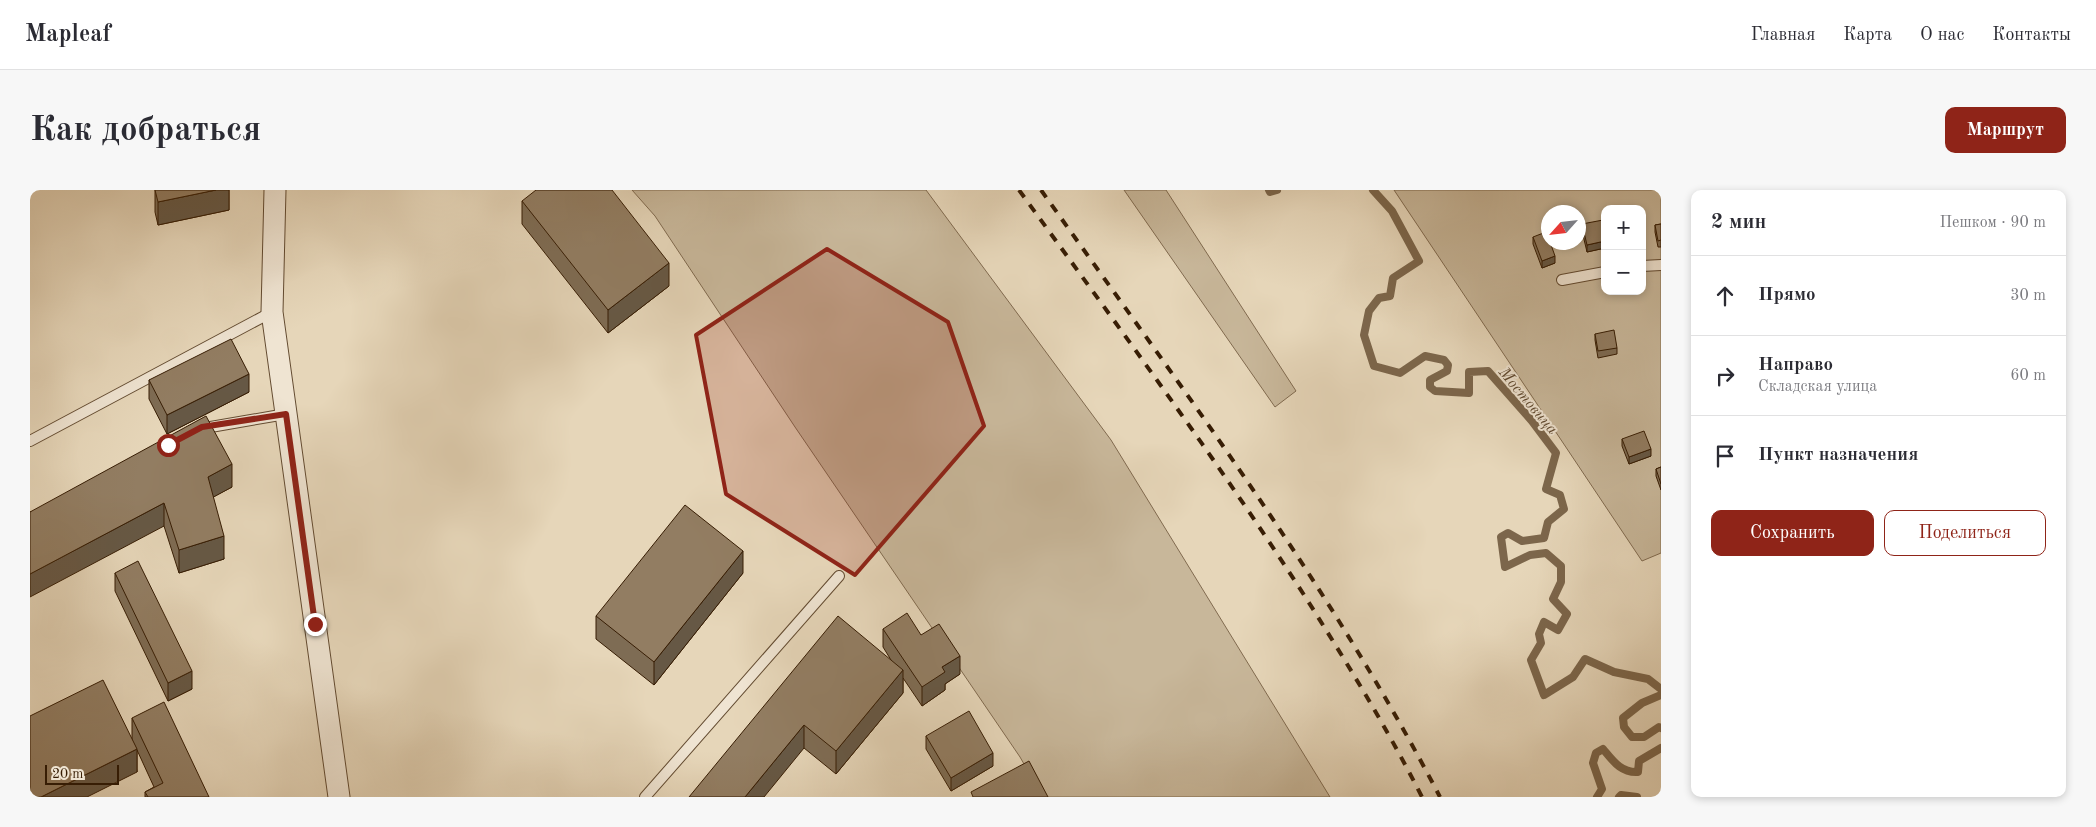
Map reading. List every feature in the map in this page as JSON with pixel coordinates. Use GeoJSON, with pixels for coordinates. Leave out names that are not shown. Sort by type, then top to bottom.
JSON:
{"type":"FeatureCollection","features":[{"type":"Feature","properties":{"kind":"street"},"geometry":{"type":"LineString","coordinates":[[275,190],[272,312],[339,797]]}},
{"type":"Feature","properties":{"kind":"lane"},"geometry":{"type":"LineString","coordinates":[[1646,266],[1661,265]]}},
{"type":"Feature","properties":{"kind":"lane"},"geometry":{"type":"LineString","coordinates":[[1562,280],[1601,273]]}},
{"type":"Feature","properties":{"kind":"lane"},"geometry":{"type":"LineString","coordinates":[[30,441],[272,312]]}},
{"type":"Feature","properties":{"kind":"lane"},"geometry":{"type":"LineString","coordinates":[[185,436],[202,427],[286,414]]}},
{"type":"Feature","properties":{"kind":"lane"},"geometry":{"type":"LineString","coordinates":[[645,797],[839,576]]}},
{"type":"Feature","properties":{"kind":"highlighted area"},"geometry":{"type":"Polygon","coordinates":[[[827,249],[948,322],[984,426],[855,575],[726,494],[696,335],[827,249]]]}},
{"type":"Feature","properties":{"kind":"shaded area"},"geometry":{"type":"Polygon","coordinates":[[[632,190],[926,190],[1111,440],[1330,797],[1043,797],[1020,757],[795,427],[655,216],[632,190]]]}},
{"type":"Feature","properties":{"kind":"shaded area"},"geometry":{"type":"Polygon","coordinates":[[[1124,190],[1166,190],[1296,391],[1275,407],[1124,190]]]}},
{"type":"Feature","properties":{"kind":"shaded area"},"geometry":{"type":"Polygon","coordinates":[[[1394,190],[1661,190],[1661,553],[1642,561],[1394,190]]]}},
{"type":"Feature","properties":{"kind":"building"},"geometry":{"type":"Polygon","coordinates":[[[155,190],[216,190],[158,202],[155,190]]]}},
{"type":"Feature","properties":{"kind":"building"},"geometry":{"type":"Polygon","coordinates":[[[536,190],[612,190],[669,263],[608,310],[522,201],[536,190]]]}},
{"type":"Feature","properties":{"kind":"building"},"geometry":{"type":"Polygon","coordinates":[[[1601,220],[1601,242],[1587,245],[1586,223],[1601,220]]]}},
{"type":"Feature","properties":{"kind":"building"},"geometry":{"type":"Polygon","coordinates":[[[1661,224],[1661,240],[1658,241],[1655,225],[1661,224]]]}},
{"type":"Feature","properties":{"kind":"building"},"geometry":{"type":"Polygon","coordinates":[[[1541,234],[1541,250],[1553,250],[1555,256],[1542,261],[1533,237],[1541,234]]]}},
{"type":"Feature","properties":{"kind":"building"},"geometry":{"type":"Polygon","coordinates":[[[1614,330],[1617,348],[1598,351],[1595,334],[1614,330]]]}},
{"type":"Feature","properties":{"kind":"building"},"geometry":{"type":"Polygon","coordinates":[[[231,339],[249,374],[167,415],[149,380],[231,339]]]}},
{"type":"Feature","properties":{"kind":"building"},"geometry":{"type":"Polygon","coordinates":[[[206,416],[232,464],[208,477],[224,536],[179,550],[164,503],[30,574],[30,512],[206,416]]]}},
{"type":"Feature","properties":{"kind":"building"},"geometry":{"type":"Polygon","coordinates":[[[1644,431],[1651,449],[1629,457],[1622,439],[1644,431]]]}},
{"type":"Feature","properties":{"kind":"building"},"geometry":{"type":"Polygon","coordinates":[[[1661,467],[1661,484],[1656,469],[1661,467]]]}},
{"type":"Feature","properties":{"kind":"building"},"geometry":{"type":"Polygon","coordinates":[[[685,505],[743,551],[654,662],[596,616],[685,505]]]}},
{"type":"Feature","properties":{"kind":"building"},"geometry":{"type":"Polygon","coordinates":[[[138,561],[192,671],[168,683],[115,573],[138,561]]]}},
{"type":"Feature","properties":{"kind":"building"},"geometry":{"type":"Polygon","coordinates":[[[907,613],[921,635],[939,624],[960,656],[942,667],[945,672],[922,687],[883,629],[907,613]]]}},
{"type":"Feature","properties":{"kind":"building"},"geometry":{"type":"Polygon","coordinates":[[[838,616],[903,670],[836,751],[804,725],[745,797],[689,797],[838,616]]]}},
{"type":"Feature","properties":{"kind":"building"},"geometry":{"type":"Polygon","coordinates":[[[103,680],[137,749],[41,797],[30,797],[30,716],[103,680]]]}},
{"type":"Feature","properties":{"kind":"building"},"geometry":{"type":"Polygon","coordinates":[[[164,702],[209,797],[148,797],[145,792],[163,783],[132,718],[164,702]]]}},
{"type":"Feature","properties":{"kind":"building"},"geometry":{"type":"Polygon","coordinates":[[[969,711],[993,753],[951,778],[926,736],[969,711]]]}},
{"type":"Feature","properties":{"kind":"building"},"geometry":{"type":"Polygon","coordinates":[[[1029,761],[1048,797],[973,797],[971,792],[1029,761]]]}},
{"type":"Feature","properties":{"kind":"waterway","name":"Мостовица"},"geometry":{"type":"LineString","coordinates":[[1269,190],[1270,192],[1277,190]]}},
{"type":"Feature","properties":{"kind":"waterway","name":"Мостовица"},"geometry":{"type":"LineString","coordinates":[[1373,190],[1392,211],[1419,261],[1393,278],[1390,296],[1379,298],[1369,311],[1364,335],[1374,366],[1400,373],[1425,356],[1444,360],[1448,365],[1447,371],[1430,380],[1430,387],[1435,391],[1469,393],[1469,372],[1488,371],[1532,421],[1556,453],[1546,489],[1560,495],[1564,509],[1548,522],[1544,538],[1522,541],[1508,533],[1501,537],[1505,567],[1530,555],[1546,553],[1561,566],[1561,582],[1553,599],[1567,614],[1558,630],[1544,622],[1539,634],[1541,643],[1531,660],[1544,695],[1573,677],[1585,659],[1614,672],[1648,679],[1661,689]]}},
{"type":"Feature","properties":{"kind":"waterway","name":"Мостовица"},"geometry":{"type":"LineString","coordinates":[[1661,695],[1642,703],[1623,718],[1624,727],[1632,737],[1644,737],[1659,727],[1661,728]]}},
{"type":"Feature","properties":{"kind":"waterway","name":"Мостовица"},"geometry":{"type":"LineString","coordinates":[[1597,797],[1602,789],[1593,763],[1596,753],[1603,749],[1622,768],[1627,771],[1638,772],[1639,761],[1661,748]]}},
{"type":"Feature","properties":{"kind":"waterway","name":"Мостовица"},"geometry":{"type":"LineString","coordinates":[[1619,797],[1621,795],[1637,797]]}},
{"type":"Feature","properties":{"kind":"railway"},"geometry":{"type":"LineString","coordinates":[[1019,190],[1166,392],[1272,546],[1366,696],[1422,797]]}},
{"type":"Feature","properties":{"kind":"railway"},"geometry":{"type":"LineString","coordinates":[[1041,190],[1199,412],[1301,562],[1350,639],[1440,797]]}},
{"type":"Feature","properties":{"kind":"route"},"geometry":{"type":"LineString","coordinates":[[168,445],[202,427],[286,414],[315,624]]}}]}
